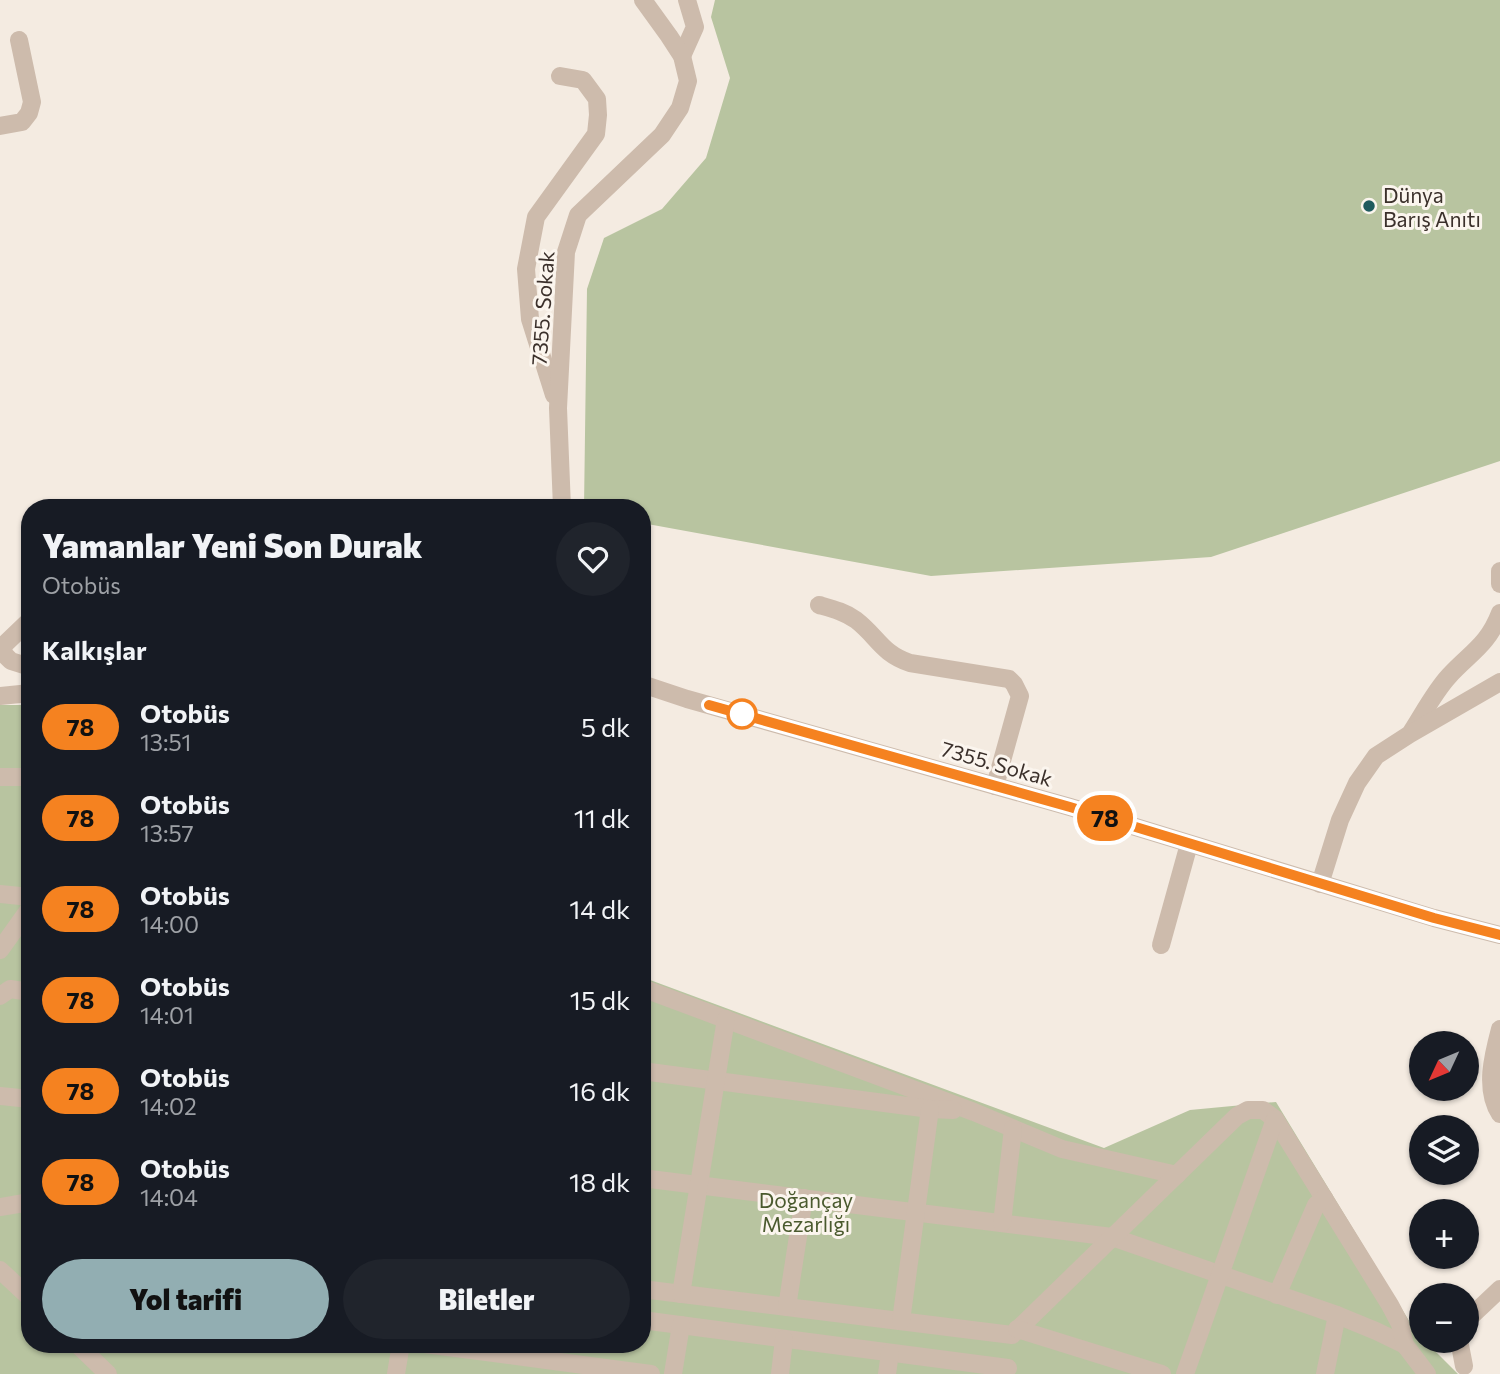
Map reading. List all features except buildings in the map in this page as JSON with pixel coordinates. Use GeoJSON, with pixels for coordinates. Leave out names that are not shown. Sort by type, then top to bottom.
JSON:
{"type":"FeatureCollection","features":[{"type":"Feature","properties":{"kind":"street","name":"7355. Sokak"},"geometry":{"type":"LineString","coordinates":[[562,499],[558,408],[566,252],[578,215],[662,135],[680,108],[688,81],[682,56],[643,0]]}},
{"type":"Feature","properties":{"kind":"street"},"geometry":{"type":"LineString","coordinates":[[682,56],[695,27],[687,0]]}},
{"type":"Feature","properties":{"kind":"street"},"geometry":{"type":"LineString","coordinates":[[0,126],[22,122],[29,113],[32,102],[19,40]]}},
{"type":"Feature","properties":{"kind":"street"},"geometry":{"type":"LineString","coordinates":[[558,408],[530,319],[526,269],[536,217],[596,134],[598,115],[597,99],[583,80],[560,76]]}},
{"type":"Feature","properties":{"kind":"street"},"geometry":{"type":"LineString","coordinates":[[1500,571],[1500,584]]}},
{"type":"Feature","properties":{"kind":"street"},"geometry":{"type":"LineString","coordinates":[[819,605],[842,611],[856,620],[885,650],[897,658],[910,663],[1009,679],[1014,684],[1020,696],[995,786]]}},
{"type":"Feature","properties":{"kind":"street"},"geometry":{"type":"LineString","coordinates":[[1410,734],[1447,678],[1478,649],[1494,628],[1500,613]]}},
{"type":"Feature","properties":{"kind":"street"},"geometry":{"type":"LineString","coordinates":[[21,629],[5,644],[2,652],[11,662],[21,665]]}},
{"type":"Feature","properties":{"kind":"street"},"geometry":{"type":"LineString","coordinates":[[1320,884],[1340,820],[1357,783],[1376,756],[1500,682]]}},
{"type":"Feature","properties":{"kind":"street","name":"7355. Sokak"},"geometry":{"type":"LineString","coordinates":[[651,687],[995,786],[1434,918],[1500,935]]}},
{"type":"Feature","properties":{"kind":"street"},"geometry":{"type":"LineString","coordinates":[[0,696],[21,694]]}},
{"type":"Feature","properties":{"kind":"street"},"geometry":{"type":"LineString","coordinates":[[0,777],[21,777]]}},
{"type":"Feature","properties":{"kind":"street"},"geometry":{"type":"LineString","coordinates":[[1161,945],[1189,844]]}},
{"type":"Feature","properties":{"kind":"street"},"geometry":{"type":"LineString","coordinates":[[0,894],[21,896]]}},
{"type":"Feature","properties":{"kind":"street"},"geometry":{"type":"LineString","coordinates":[[0,950],[21,921]]}},
{"type":"Feature","properties":{"kind":"street"},"geometry":{"type":"LineString","coordinates":[[0,996],[10,989],[21,991]]}},
{"type":"Feature","properties":{"kind":"street"},"geometry":{"type":"LineString","coordinates":[[651,991],[974,1112],[1062,1149],[1177,1175]]}},
{"type":"Feature","properties":{"kind":"street"},"geometry":{"type":"LineString","coordinates":[[681,1294],[726,1019]]}},
{"type":"Feature","properties":{"kind":"street"},"geometry":{"type":"LineString","coordinates":[[1498,1108],[1490,1088],[1500,1029]]}},
{"type":"Feature","properties":{"kind":"street"},"geometry":{"type":"LineString","coordinates":[[651,1072],[930,1109],[974,1112]]}},
{"type":"Feature","properties":{"kind":"street"},"geometry":{"type":"LineString","coordinates":[[0,1096],[21,1099]]}},
{"type":"Feature","properties":{"kind":"street"},"geometry":{"type":"LineString","coordinates":[[901,1321],[930,1109]]}},
{"type":"Feature","properties":{"kind":"street"},"geometry":{"type":"LineString","coordinates":[[651,1321],[1008,1371],[1014,1332],[1237,1116],[1248,1110],[1263,1110],[1275,1119],[1390,1306],[1400,1324],[1405,1345],[1427,1374]]}},
{"type":"Feature","properties":{"kind":"street"},"geometry":{"type":"LineString","coordinates":[[1185,1374],[1275,1119]]}},
{"type":"Feature","properties":{"kind":"street"},"geometry":{"type":"LineString","coordinates":[[1002,1223],[1013,1129]]}},
{"type":"Feature","properties":{"kind":"street"},"geometry":{"type":"LineString","coordinates":[[651,1179],[1112,1237],[1337,1315],[1405,1345]]}},
{"type":"Feature","properties":{"kind":"street"},"geometry":{"type":"LineString","coordinates":[[787,1307],[804,1198]]}},
{"type":"Feature","properties":{"kind":"street"},"geometry":{"type":"LineString","coordinates":[[1277,1294],[1316,1205],[1324,1198]]}},
{"type":"Feature","properties":{"kind":"street"},"geometry":{"type":"LineString","coordinates":[[0,1206],[21,1203]]}},
{"type":"Feature","properties":{"kind":"street"},"geometry":{"type":"LineString","coordinates":[[0,1270],[21,1290]]}},
{"type":"Feature","properties":{"kind":"street"},"geometry":{"type":"LineString","coordinates":[[1479,1309],[1500,1289]]}},
{"type":"Feature","properties":{"kind":"street"},"geometry":{"type":"LineString","coordinates":[[651,1290],[1014,1332],[1110,1366],[1162,1374]]}},
{"type":"Feature","properties":{"kind":"street"},"geometry":{"type":"LineString","coordinates":[[1325,1374],[1337,1315]]}},
{"type":"Feature","properties":{"kind":"street"},"geometry":{"type":"LineString","coordinates":[[673,1374],[681,1325]]}},
{"type":"Feature","properties":{"kind":"street"},"geometry":{"type":"LineString","coordinates":[[780,1374],[785,1339]]}},
{"type":"Feature","properties":{"kind":"street"},"geometry":{"type":"LineString","coordinates":[[86,1353],[108,1374]]}},
{"type":"Feature","properties":{"kind":"street"},"geometry":{"type":"LineString","coordinates":[[396,1374],[400,1353]]}},
{"type":"Feature","properties":{"kind":"street"},"geometry":{"type":"LineString","coordinates":[[557,1353],[651,1374]]}},
{"type":"Feature","properties":{"kind":"street"},"geometry":{"type":"LineString","coordinates":[[887,1374],[890,1353]]}},
{"type":"Feature","properties":{"kind":"street"},"geometry":{"type":"LineString","coordinates":[[1462,1353],[1464,1366]]}},
{"type":"Feature","properties":{"kind":"green space"},"geometry":{"type":"Polygon","coordinates":[[[715,0],[1500,0],[1500,461],[1211,557],[931,576],[651,525],[651,499],[584,499],[587,289],[604,238],[662,209],[706,158],[730,78],[711,17],[715,0]]]}},
{"type":"Feature","properties":{"kind":"green space","name":"Doğançay Mezarlığı"},"geometry":{"type":"Polygon","coordinates":[[[0,705],[21,705],[21,1353],[651,1353],[651,980],[1104,1148],[1190,1110],[1276,1102],[1409,1321],[1409,1353],[1437,1353],[1458,1374],[0,1374],[0,705]]]}},
{"type":"Feature","properties":{"kind":"bus line","name":"78"},"geometry":{"type":"LineString","coordinates":[[709,705],[1070,807],[1434,918],[1500,935]]}},
{"type":"Feature","properties":{"kind":"place","name":"Dünya Barış Anıtı"},"geometry":{"type":"Point","coordinates":[1369,206]}}]}
